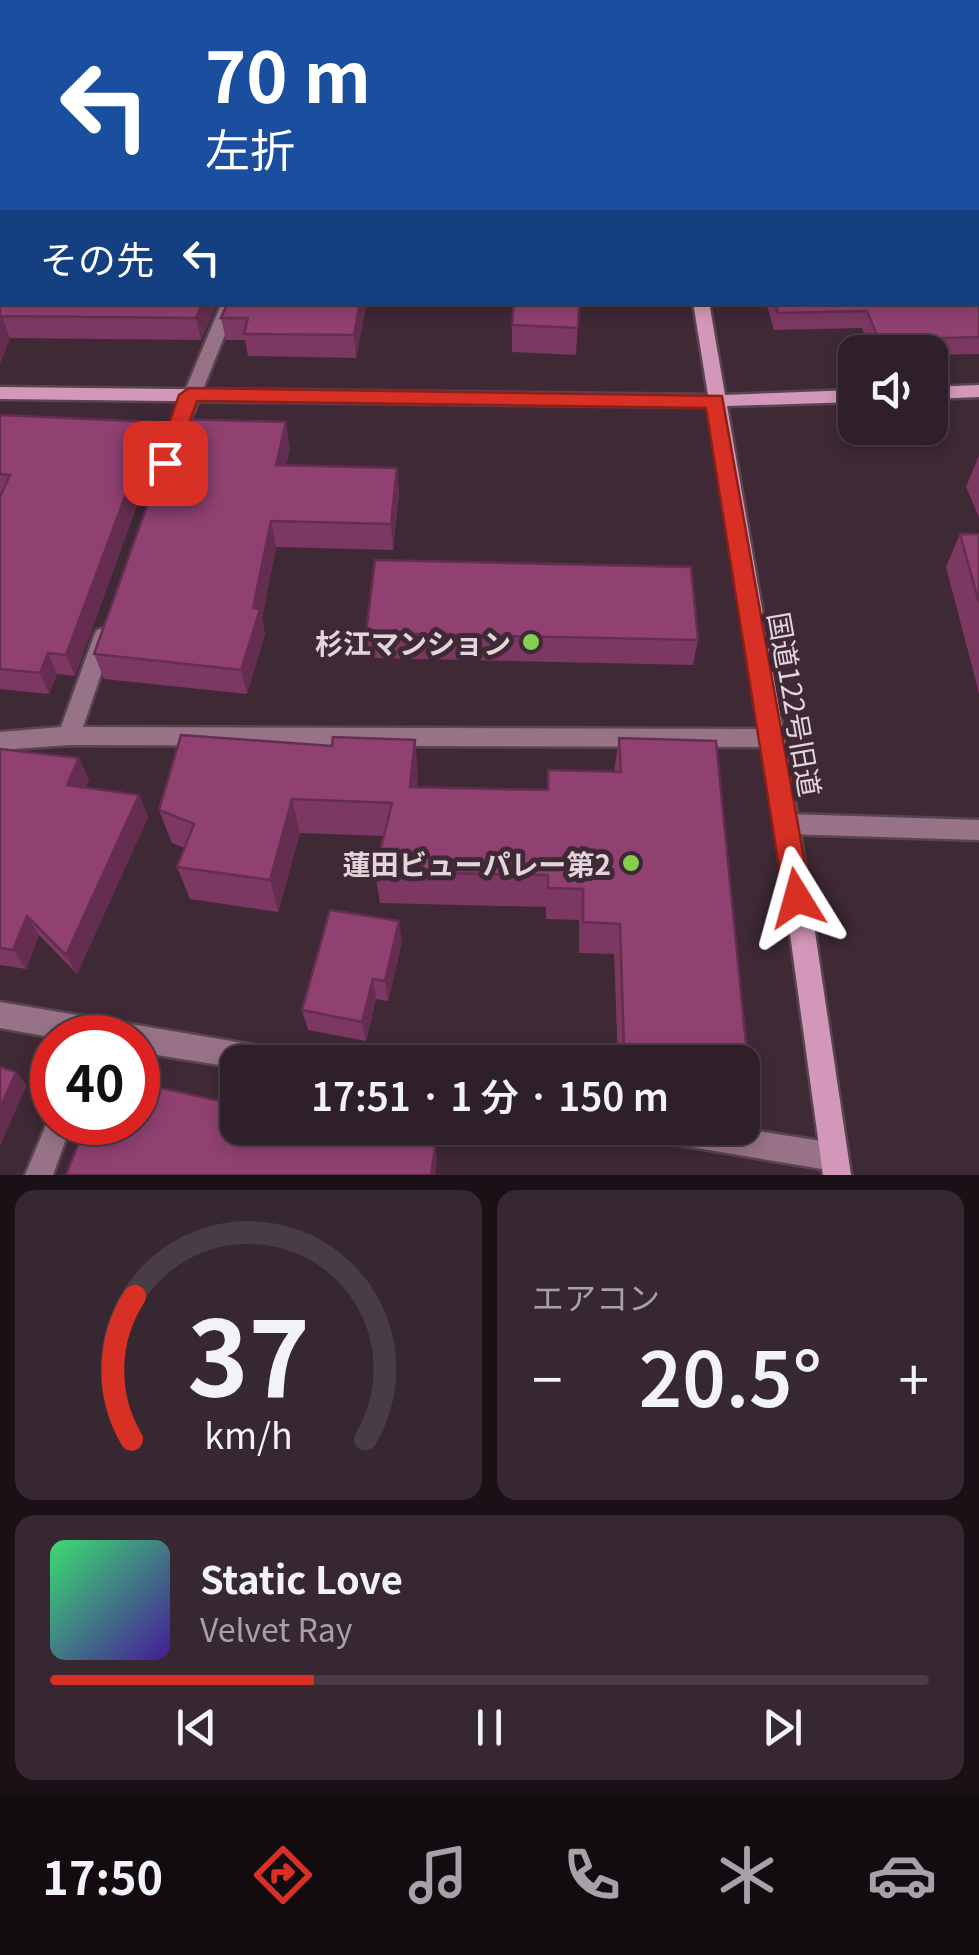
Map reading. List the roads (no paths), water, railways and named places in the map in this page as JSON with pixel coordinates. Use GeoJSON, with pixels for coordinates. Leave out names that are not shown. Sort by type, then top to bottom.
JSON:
{"type":"FeatureCollection","features":[{"type":"Feature","properties":{"kind":"street"},"geometry":{"type":"LineString","coordinates":[[164,467],[189,395],[229,305]]}},
{"type":"Feature","properties":{"kind":"street","name":"国道122号旧道"},"geometry":{"type":"LineString","coordinates":[[702,305],[714,401],[787,824],[835,1166]]}},
{"type":"Feature","properties":{"kind":"street"},"geometry":{"type":"LineString","coordinates":[[948,392],[979,391]]}},
{"type":"Feature","properties":{"kind":"street"},"geometry":{"type":"LineString","coordinates":[[0,393],[714,401],[838,397]]}},
{"type":"Feature","properties":{"kind":"street"},"geometry":{"type":"LineString","coordinates":[[69,736],[113,610]]}},
{"type":"Feature","properties":{"kind":"street"},"geometry":{"type":"LineString","coordinates":[[0,740],[69,736],[771,738]]}},
{"type":"Feature","properties":{"kind":"street"},"geometry":{"type":"LineString","coordinates":[[787,824],[979,830]]}},
{"type":"Feature","properties":{"kind":"street"},"geometry":{"type":"LineString","coordinates":[[0,1015],[30,1021]]}},
{"type":"Feature","properties":{"kind":"street"},"geometry":{"type":"LineString","coordinates":[[160,1042],[220,1052]]}},
{"type":"Feature","properties":{"kind":"street"},"geometry":{"type":"LineString","coordinates":[[39,1175],[50,1145]]}},
{"type":"Feature","properties":{"kind":"street"},"geometry":{"type":"LineString","coordinates":[[739,1145],[835,1166]]}},
{"type":"Feature","properties":{"kind":"place","name":"杉江マンション"},"geometry":{"type":"Point","coordinates":[531,642]}},
{"type":"Feature","properties":{"kind":"place","name":"蓮田ビューパレー第2"},"geometry":{"type":"Point","coordinates":[631,863]}}]}
